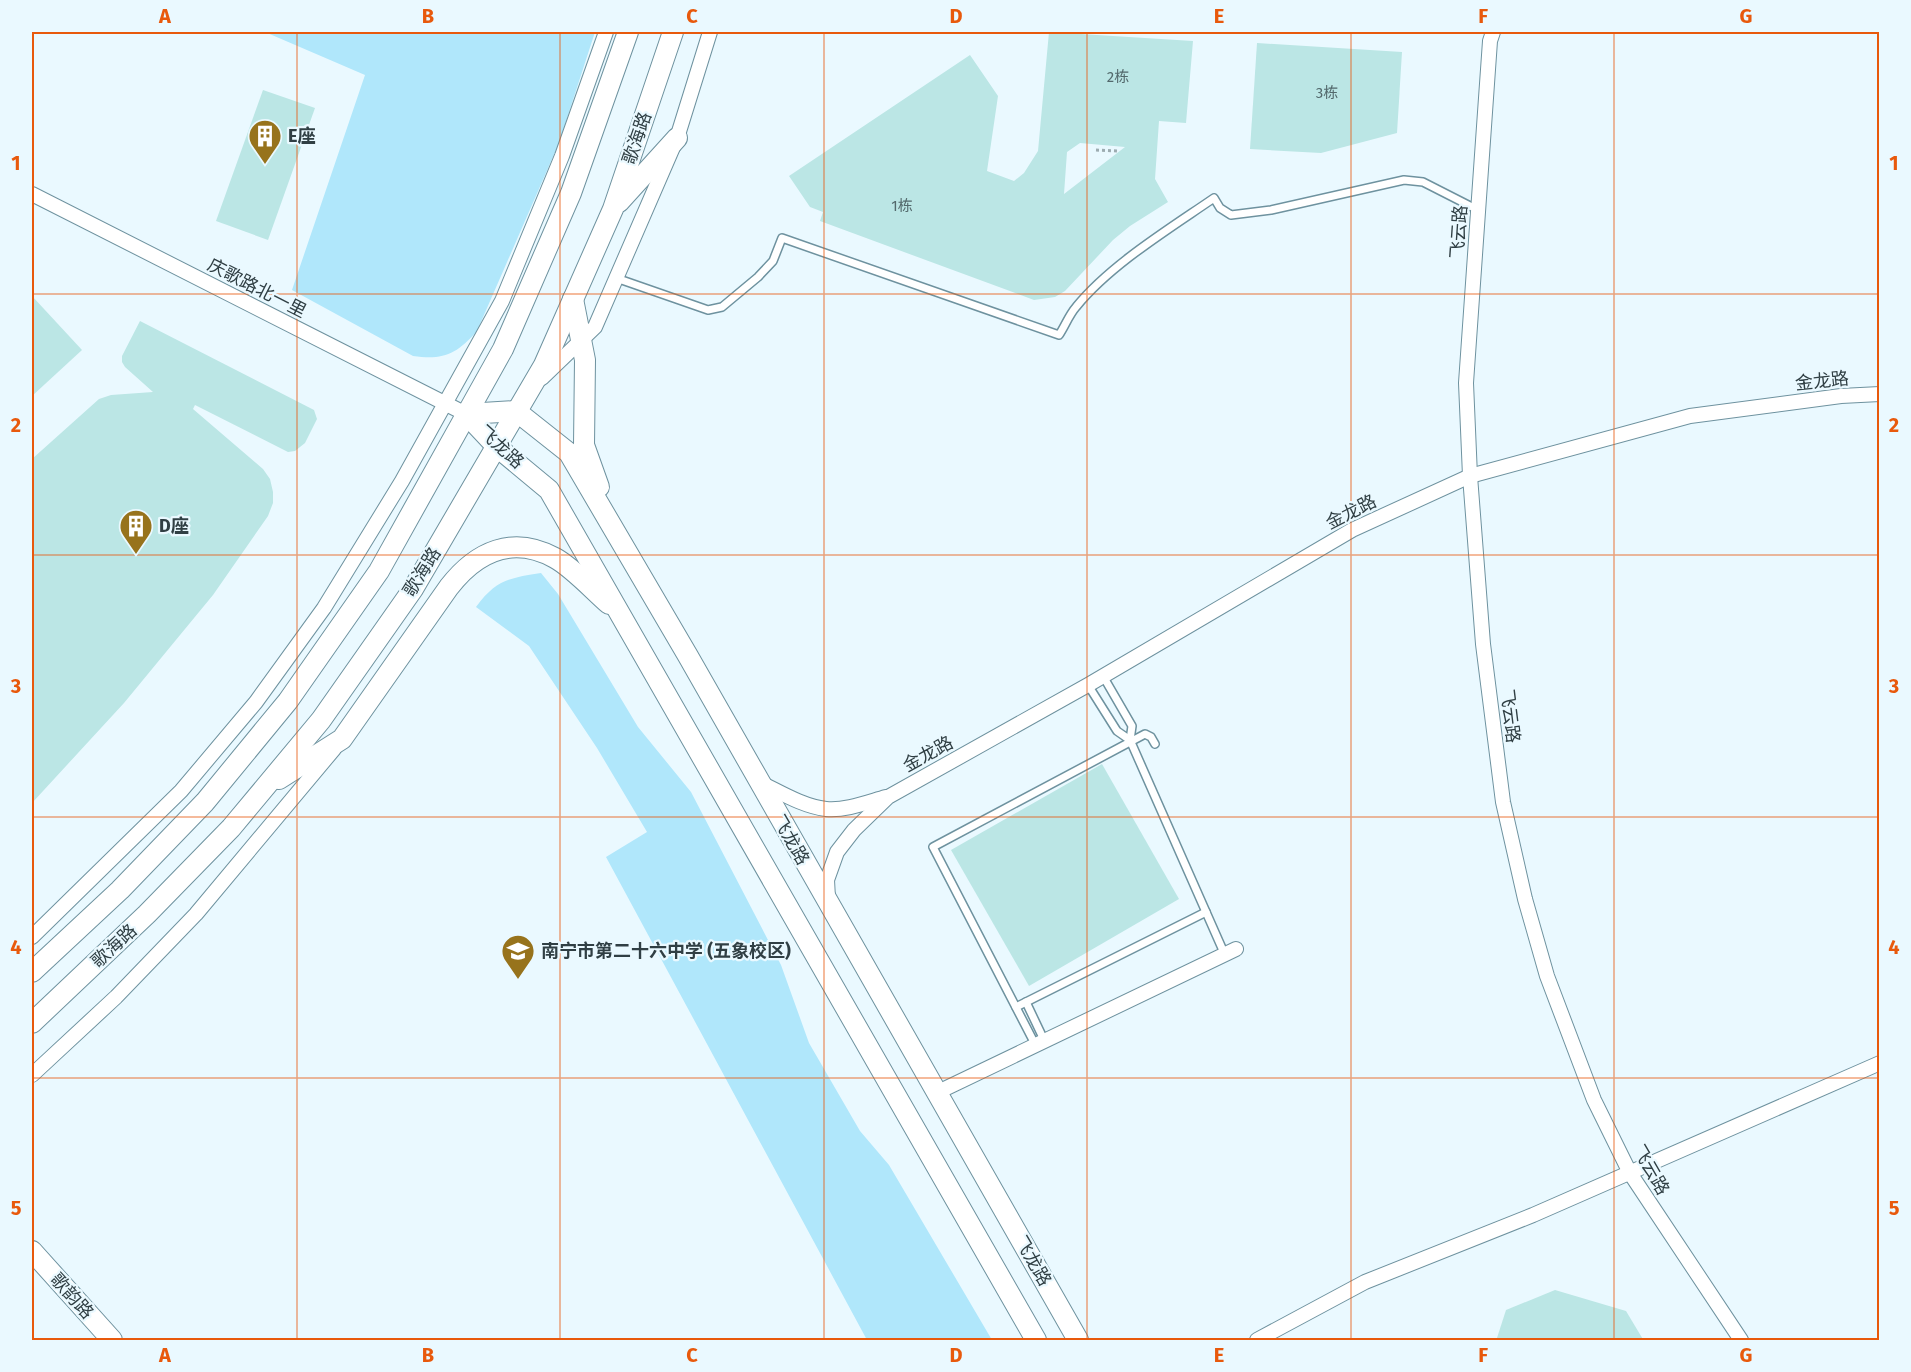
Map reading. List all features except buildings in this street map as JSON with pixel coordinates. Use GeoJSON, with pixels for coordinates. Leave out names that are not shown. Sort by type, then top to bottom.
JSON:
{"type":"FeatureCollection","features":[{"type":"Feature","properties":{"kind":"main road","name":"歌海路"},"geometry":{"type":"LineString","coordinates":[[32,972],[120,890],[205,802],[288,702],[379,571],[503,349],[571,193],[628,32]]}},
{"type":"Feature","properties":{"kind":"main road","name":"歌海路"},"geometry":{"type":"LineString","coordinates":[[32,1023],[147,914],[231,828],[321,720],[413,589],[544,365],[613,209],[673,32]]}},
{"type":"Feature","properties":{"kind":"main road"},"geometry":{"type":"LineString","coordinates":[[613,209],[677,138]]}},
{"type":"Feature","properties":{"kind":"main road"},"geometry":{"type":"LineString","coordinates":[[573,299],[585,360],[584,445],[615,532]]}},
{"type":"Feature","properties":{"kind":"main road","name":"飞龙路"},"geometry":{"type":"LineString","coordinates":[[466,414],[516,411],[569,453],[688,656],[1078,1341]]}},
{"type":"Feature","properties":{"kind":"main road","name":"飞龙路"},"geometry":{"type":"LineString","coordinates":[[466,414],[496,446],[549,489],[1036,1341]]}},
{"type":"Feature","properties":{"kind":"main road"},"geometry":{"type":"LineString","coordinates":[[264,789],[342,740],[449,587],[462,570],[481,557],[512,547],[533,548],[557,559],[620,614]]}},
{"type":"Feature","properties":{"kind":"main road","name":"歌韵路"},"geometry":{"type":"LineString","coordinates":[[32,1251],[112,1341]]}},
{"type":"Feature","properties":{"kind":"street"},"geometry":{"type":"LineString","coordinates":[[32,937],[181,791],[256,702],[324,608],[402,481],[502,301],[562,156],[606,32]]}},
{"type":"Feature","properties":{"kind":"street"},"geometry":{"type":"LineString","coordinates":[[528,392],[595,327],[677,138],[710,32]]}},
{"type":"Feature","properties":{"kind":"street","name":"飞云路"},"geometry":{"type":"LineString","coordinates":[[1490,35],[1466,383],[1470,476],[1483,644],[1503,802],[1525,899],[1547,976],[1594,1100],[1630,1173],[1741,1341]]}},
{"type":"Feature","properties":{"kind":"street","name":"庆歌路北一里"},"geometry":{"type":"LineString","coordinates":[[32,194],[466,414]]}},
{"type":"Feature","properties":{"kind":"street","name":"金龙路"},"geometry":{"type":"LineString","coordinates":[[829,905],[827,880],[837,852],[854,830],[888,797],[1088,685],[1352,530],[1470,476],[1690,416],[1841,396],[1880,394]]}},
{"type":"Feature","properties":{"kind":"street"},"geometry":{"type":"LineString","coordinates":[[32,1075],[116,996],[196,914],[342,740]]}},
{"type":"Feature","properties":{"kind":"street","name":"金龙路"},"geometry":{"type":"LineString","coordinates":[[758,781],[795,800],[826,809],[888,797]]}},
{"type":"Feature","properties":{"kind":"street"},"geometry":{"type":"LineString","coordinates":[[936,1093],[1231,952]]}},
{"type":"Feature","properties":{"kind":"street"},"geometry":{"type":"LineString","coordinates":[[1257,1341],[1365,1282],[1533,1215],[1880,1063]]}},
{"type":"Feature","properties":{"kind":"lane"},"geometry":{"type":"LineString","coordinates":[[616,278],[708,310],[722,307],[758,277],[773,261],[782,238],[1059,335],[1075,308],[1097,285],[1154,239],[1214,198],[1220,208],[1231,215],[1271,210],[1404,180],[1423,182],[1478,210]]}},
{"type":"Feature","properties":{"kind":"lane"},"geometry":{"type":"LineString","coordinates":[[1103,675],[1132,726],[1130,740]]}},
{"type":"Feature","properties":{"kind":"lane"},"geometry":{"type":"LineString","coordinates":[[1088,685],[1117,731],[1130,740],[1206,912],[1231,952]]}},
{"type":"Feature","properties":{"kind":"lane"},"geometry":{"type":"LineString","coordinates":[[1041,1044],[1016,1007],[933,847],[1130,740],[1145,734],[1151,737],[1155,744]]}},
{"type":"Feature","properties":{"kind":"lane"},"geometry":{"type":"LineString","coordinates":[[1016,1007],[1206,912]]}},
{"type":"Feature","properties":{"kind":"lane"},"geometry":{"type":"LineString","coordinates":[[1026,1002],[1041,1044]]}},
{"type":"Feature","properties":{"kind":"path"},"geometry":{"type":"LineString","coordinates":[[1096,150],[1118,151]]}},
{"type":"Feature","properties":{"kind":"shaded area"},"geometry":{"type":"Polygon","coordinates":[[[265,32],[595,32],[559,143],[477,331],[455,351],[433,357],[413,356],[292,290],[365,75],[265,32]]]}},
{"type":"Feature","properties":{"kind":"shaded area"},"geometry":{"type":"Polygon","coordinates":[[[541,573],[558,594],[638,727],[691,792],[781,965],[809,1043],[860,1131],[889,1165],[992,1340],[867,1340],[606,857],[647,832],[597,748],[529,646],[476,607],[490,591],[504,582],[541,573]]]}},
{"type":"Feature","properties":{"kind":"place","name":"E座"},"geometry":{"type":"Point","coordinates":[265,165]}},
{"type":"Feature","properties":{"kind":"place","name":"D座"},"geometry":{"type":"Point","coordinates":[136,555]}},
{"type":"Feature","properties":{"kind":"place","name":"南宁市第二十六中学 (五象校区)"},"geometry":{"type":"Point","coordinates":[518,980]}}]}
